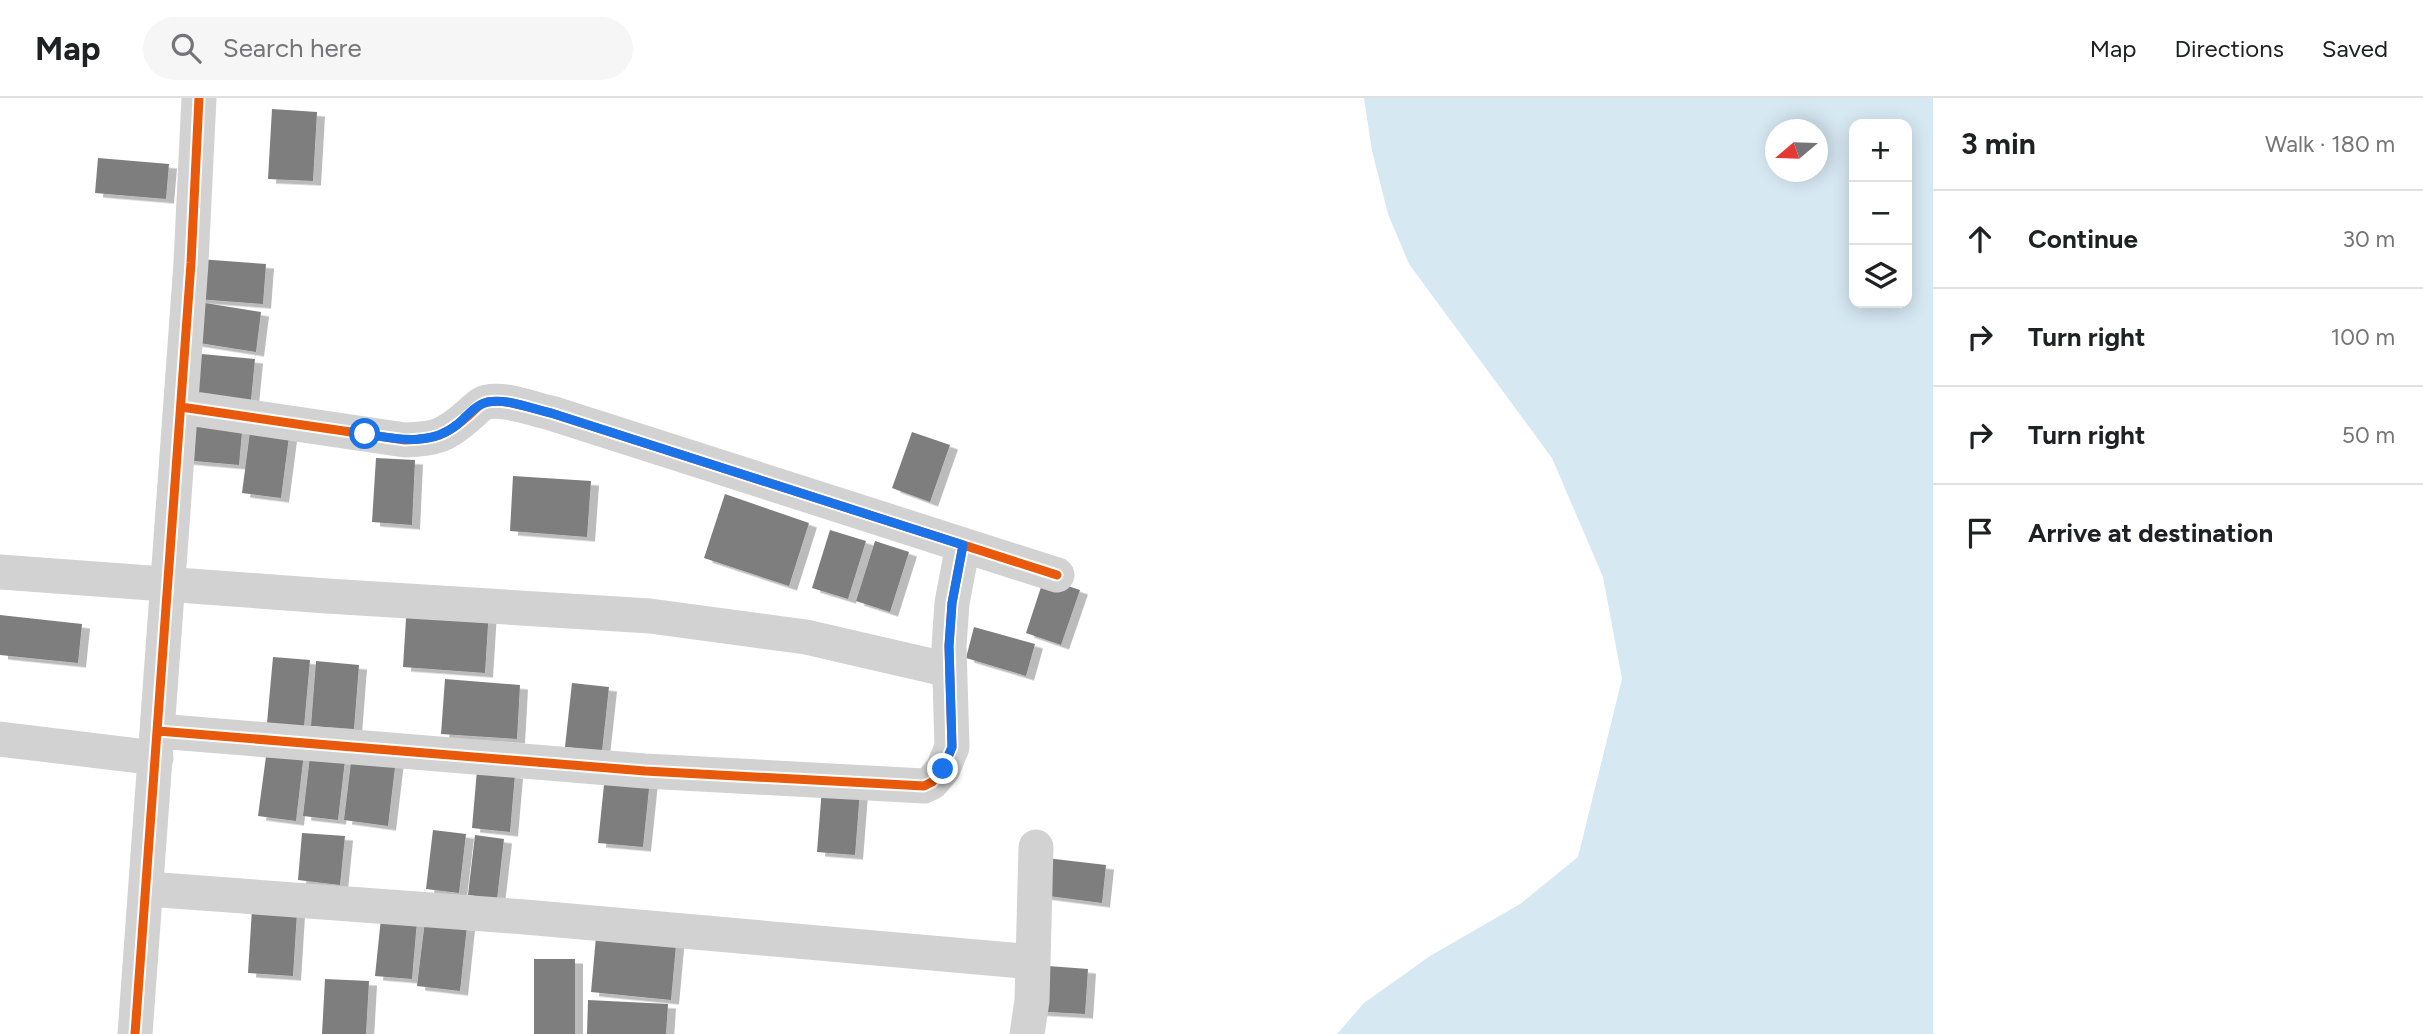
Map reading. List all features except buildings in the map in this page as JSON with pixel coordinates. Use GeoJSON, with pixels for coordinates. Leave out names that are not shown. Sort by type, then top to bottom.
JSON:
{"type":"FeatureCollection","features":[{"type":"Feature","properties":{"kind":"street"},"geometry":{"type":"LineString","coordinates":[[135,1034],[181,407],[200,98]]}},
{"type":"Feature","properties":{"kind":"street"},"geometry":{"type":"LineString","coordinates":[[181,407],[405,440],[432,439],[453,428],[480,404],[502,402],[551,413],[1057,575]]}},
{"type":"Feature","properties":{"kind":"street"},"geometry":{"type":"LineString","coordinates":[[0,739],[157,744],[925,786],[943,769],[952,747],[952,603],[963,545]]}},
{"type":"Feature","properties":{"kind":"street"},"geometry":{"type":"LineString","coordinates":[[0,572],[650,616],[806,637],[950,670]]}},
{"type":"Feature","properties":{"kind":"street"},"geometry":{"type":"LineString","coordinates":[[1027,1034],[1032,1001],[1036,848]]}},
{"type":"Feature","properties":{"kind":"street"},"geometry":{"type":"LineString","coordinates":[[147,889],[525,917],[1033,962]]}},
{"type":"Feature","properties":{"kind":"shaded area"},"geometry":{"type":"Polygon","coordinates":[[[1364,98],[1933,98],[1933,1034],[1337,1034],[1364,1003],[1430,956],[1520,904],[1578,857],[1622,679],[1603,577],[1552,458],[1409,264],[1388,214],[1372,151],[1364,98]]]}},
{"type":"Feature","properties":{"kind":"cycle path"},"geometry":{"type":"LineString","coordinates":[[135,1034],[191,263],[199,98]]}},
{"type":"Feature","properties":{"kind":"cycle path"},"geometry":{"type":"LineString","coordinates":[[181,407],[405,440],[425,439],[446,432],[484,403],[511,403],[551,413],[1057,575]]}},
{"type":"Feature","properties":{"kind":"cycle path"},"geometry":{"type":"LineString","coordinates":[[158,731],[645,771],[924,786],[932,782],[943,769],[952,747],[949,646],[952,603],[963,545]]}},
{"type":"Feature","properties":{"kind":"route"},"geometry":{"type":"LineString","coordinates":[[365,434],[405,440],[432,439],[453,428],[480,404],[502,402],[551,413],[963,545],[952,603],[949,646],[952,747],[943,769]]}}]}
